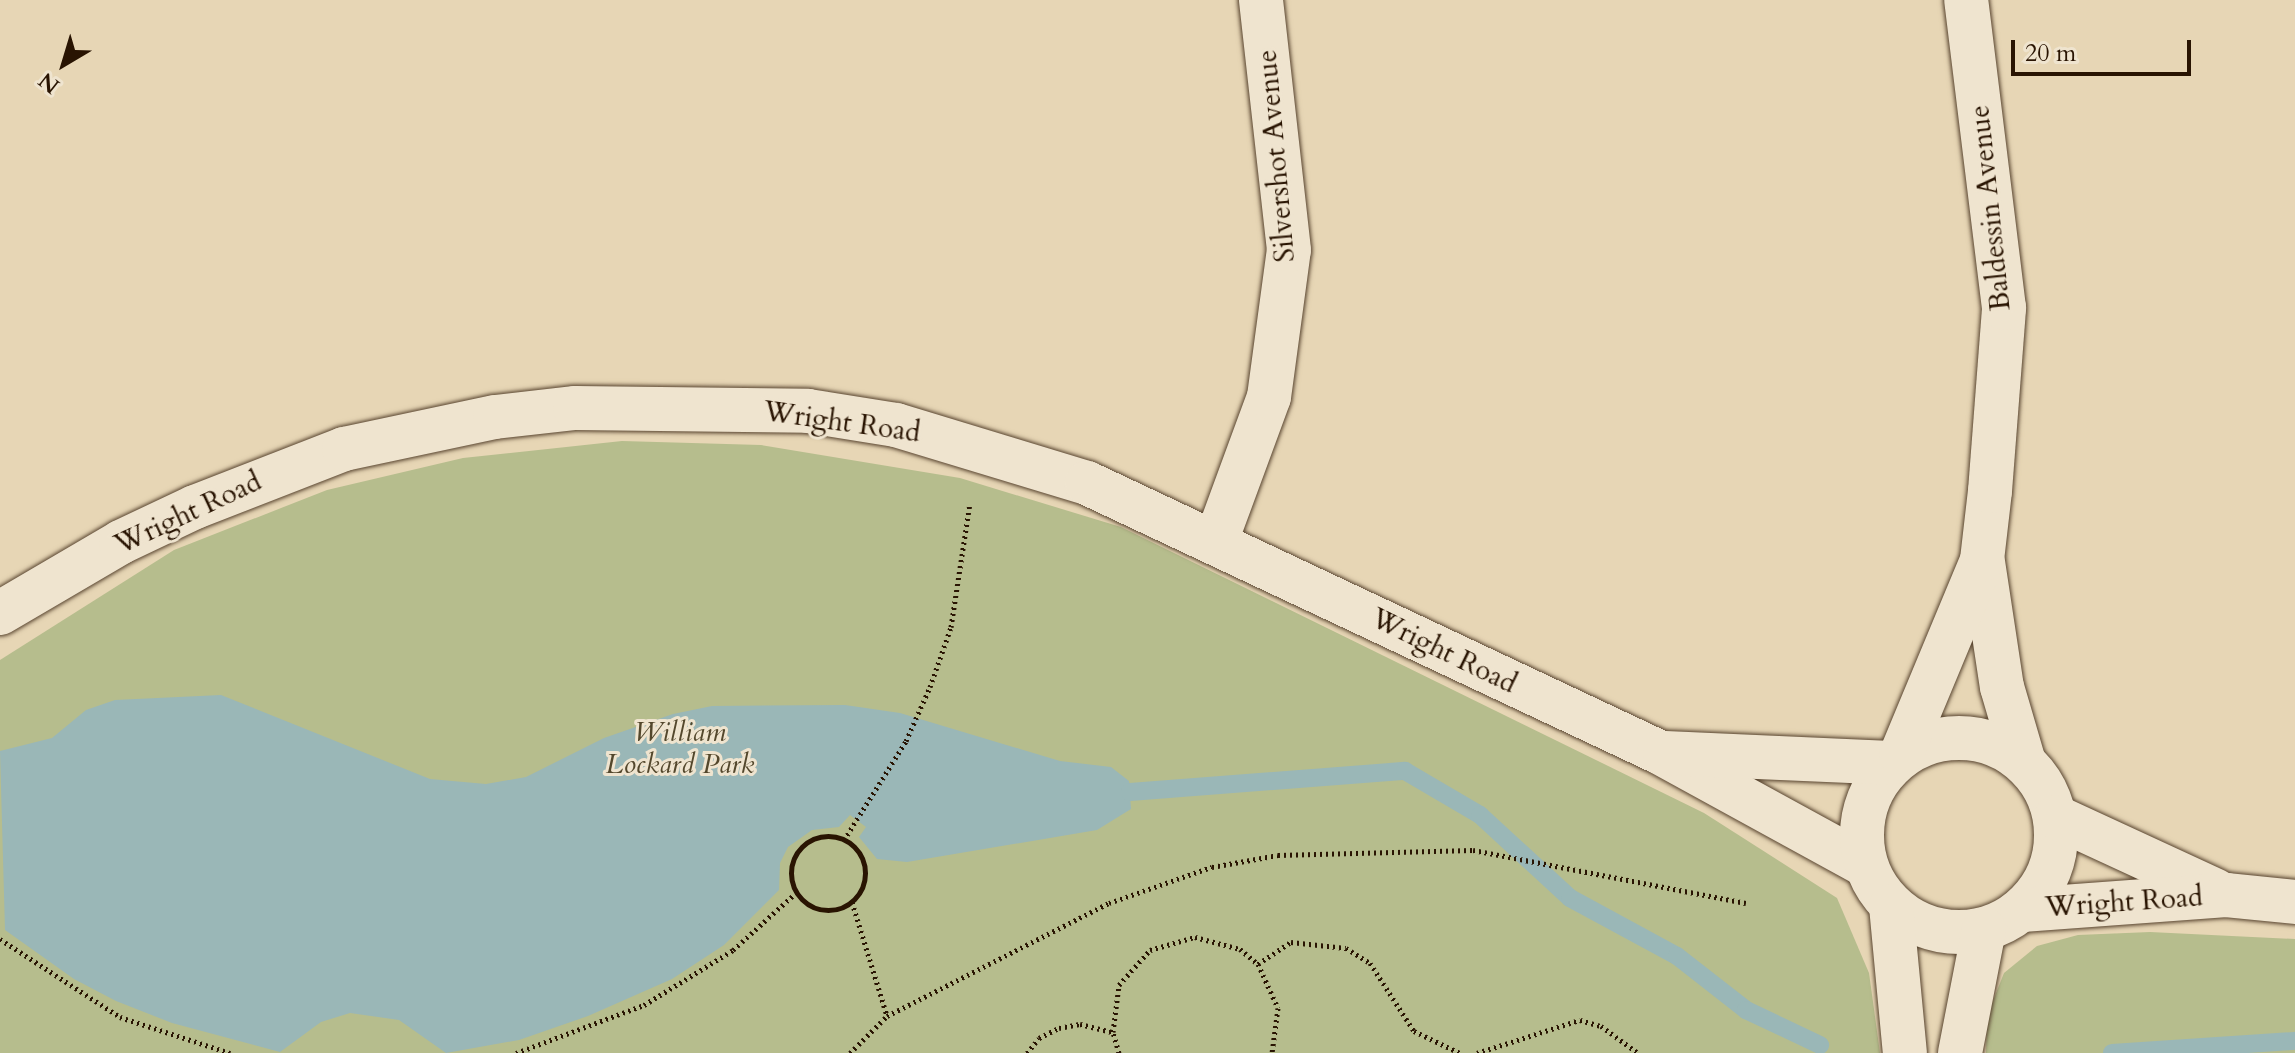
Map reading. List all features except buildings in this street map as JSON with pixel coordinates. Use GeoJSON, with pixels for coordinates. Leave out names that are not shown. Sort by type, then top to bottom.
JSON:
{"type":"FeatureCollection","features":[{"type":"Feature","properties":{"kind":"street","name":"Silvershot Avenue"},"geometry":{"type":"LineString","coordinates":[[1216,541],[1269,397],[1288,262],[1287,205],[1261,0]]}},
{"type":"Feature","properties":{"kind":"street","name":"Baldessin Avenue"},"geometry":{"type":"LineString","coordinates":[[1966,0],[2004,308],[1982,560],[2002,687],[2024,762]]}},
{"type":"Feature","properties":{"kind":"street","name":"Wright Road"},"geometry":{"type":"LineString","coordinates":[[0,613],[121,542],[274,473],[419,431],[575,408],[808,411],[896,425],[1087,483],[1216,541],[1659,752],[1865,865]]}},
{"type":"Feature","properties":{"kind":"street","name":"Baldessin Avenue"},"geometry":{"type":"LineString","coordinates":[[1896,759],[1982,560]]}},
{"type":"Feature","properties":{"kind":"street"},"geometry":{"type":"LineString","coordinates":[[1891,906],[1935,930],[1984,929],[2022,910],[2047,877],[2056,817],[2045,787],[2024,762],[1997,745],[1965,737],[1931,740],[1896,759],[1874,785],[1863,811],[1865,865],[1891,906],[1903,1035]]}},
{"type":"Feature","properties":{"kind":"street","name":"Wright Road"},"geometry":{"type":"LineString","coordinates":[[1659,752],[1896,759]]}},
{"type":"Feature","properties":{"kind":"street","name":"Wright Road"},"geometry":{"type":"LineString","coordinates":[[2056,817],[2226,895]]}},
{"type":"Feature","properties":{"kind":"street","name":"Wright Road"},"geometry":{"type":"LineString","coordinates":[[2022,910],[2226,895],[2295,902]]}},
{"type":"Feature","properties":{"kind":"street"},"geometry":{"type":"LineString","coordinates":[[1962,1035],[1984,929]]}},
{"type":"Feature","properties":{"kind":"path"},"geometry":{"type":"LineString","coordinates":[[844,840],[860,819],[906,741],[930,687],[951,627],[970,502]]}},
{"type":"Feature","properties":{"kind":"path"},"geometry":{"type":"LineString","coordinates":[[852,902],[816,907],[797,892],[791,873],[797,853],[813,839],[844,840],[866,868],[865,881],[852,902],[887,1016]]}},
{"type":"Feature","properties":{"kind":"path"},"geometry":{"type":"LineString","coordinates":[[850,1053],[887,1016],[1109,903],[1167,880],[1278,855],[1355,850],[1504,854],[1746,903]]}},
{"type":"Feature","properties":{"kind":"path"},"geometry":{"type":"LineString","coordinates":[[516,1053],[644,1005],[733,950],[797,892]]}},
{"type":"Feature","properties":{"kind":"path"},"geometry":{"type":"LineString","coordinates":[[1119,1053],[1113,1032],[1119,985],[1150,950],[1172,940],[1206,938],[1240,949],[1258,964],[1278,1008],[1272,1053]]}},
{"type":"Feature","properties":{"kind":"path"},"geometry":{"type":"LineString","coordinates":[[0,939],[29,962],[120,1017],[230,1053]]}},
{"type":"Feature","properties":{"kind":"path"},"geometry":{"type":"LineString","coordinates":[[1258,964],[1283,946],[1310,941],[1361,956],[1381,981],[1399,1014],[1426,1039],[1460,1053]]}},
{"type":"Feature","properties":{"kind":"path"},"geometry":{"type":"LineString","coordinates":[[1477,1053],[1580,1020],[1601,1026],[1638,1053]]}},
{"type":"Feature","properties":{"kind":"path"},"geometry":{"type":"LineString","coordinates":[[1027,1053],[1039,1038],[1059,1028],[1080,1024],[1113,1032]]}},
{"type":"Feature","properties":{"kind":"green space","name":"William Lockard Park"},"geometry":{"type":"Polygon","coordinates":[[[622,441],[761,445],[960,478],[1121,527],[1704,813],[1837,898],[1869,973],[1880,1053],[0,1053],[0,660],[174,550],[327,490],[463,458],[622,441]]]}},
{"type":"Feature","properties":{"kind":"green space"},"geometry":{"type":"Polygon","coordinates":[[[2150,932],[2295,939],[2295,1053],[1986,1053],[1987,1016],[2004,973],[2037,946],[2078,935],[2150,932]]]}},
{"type":"Feature","properties":{"kind":"water"},"geometry":{"type":"Polygon","coordinates":[[[221,695],[430,779],[486,784],[526,777],[604,738],[673,714],[712,706],[845,705],[900,713],[1060,761],[1111,767],[1129,781],[1131,809],[1097,830],[907,862],[877,859],[859,837],[866,827],[850,815],[839,827],[812,830],[788,847],[780,863],[779,890],[724,945],[672,979],[588,1016],[519,1040],[446,1053],[399,1020],[350,1013],[321,1022],[280,1052],[172,1023],[116,1001],[74,979],[5,930],[0,751],[52,738],[86,710],[115,700],[221,695]]]}},
{"type":"Feature","properties":{"kind":"waterway"},"geometry":{"type":"LineString","coordinates":[[1130,792],[1405,771],[1480,815],[1570,898],[1677,956],[1746,1010],[1820,1045]]}},
{"type":"Feature","properties":{"kind":"waterway"},"geometry":{"type":"LineString","coordinates":[[2112,1053],[2295,1041]]}}]}
